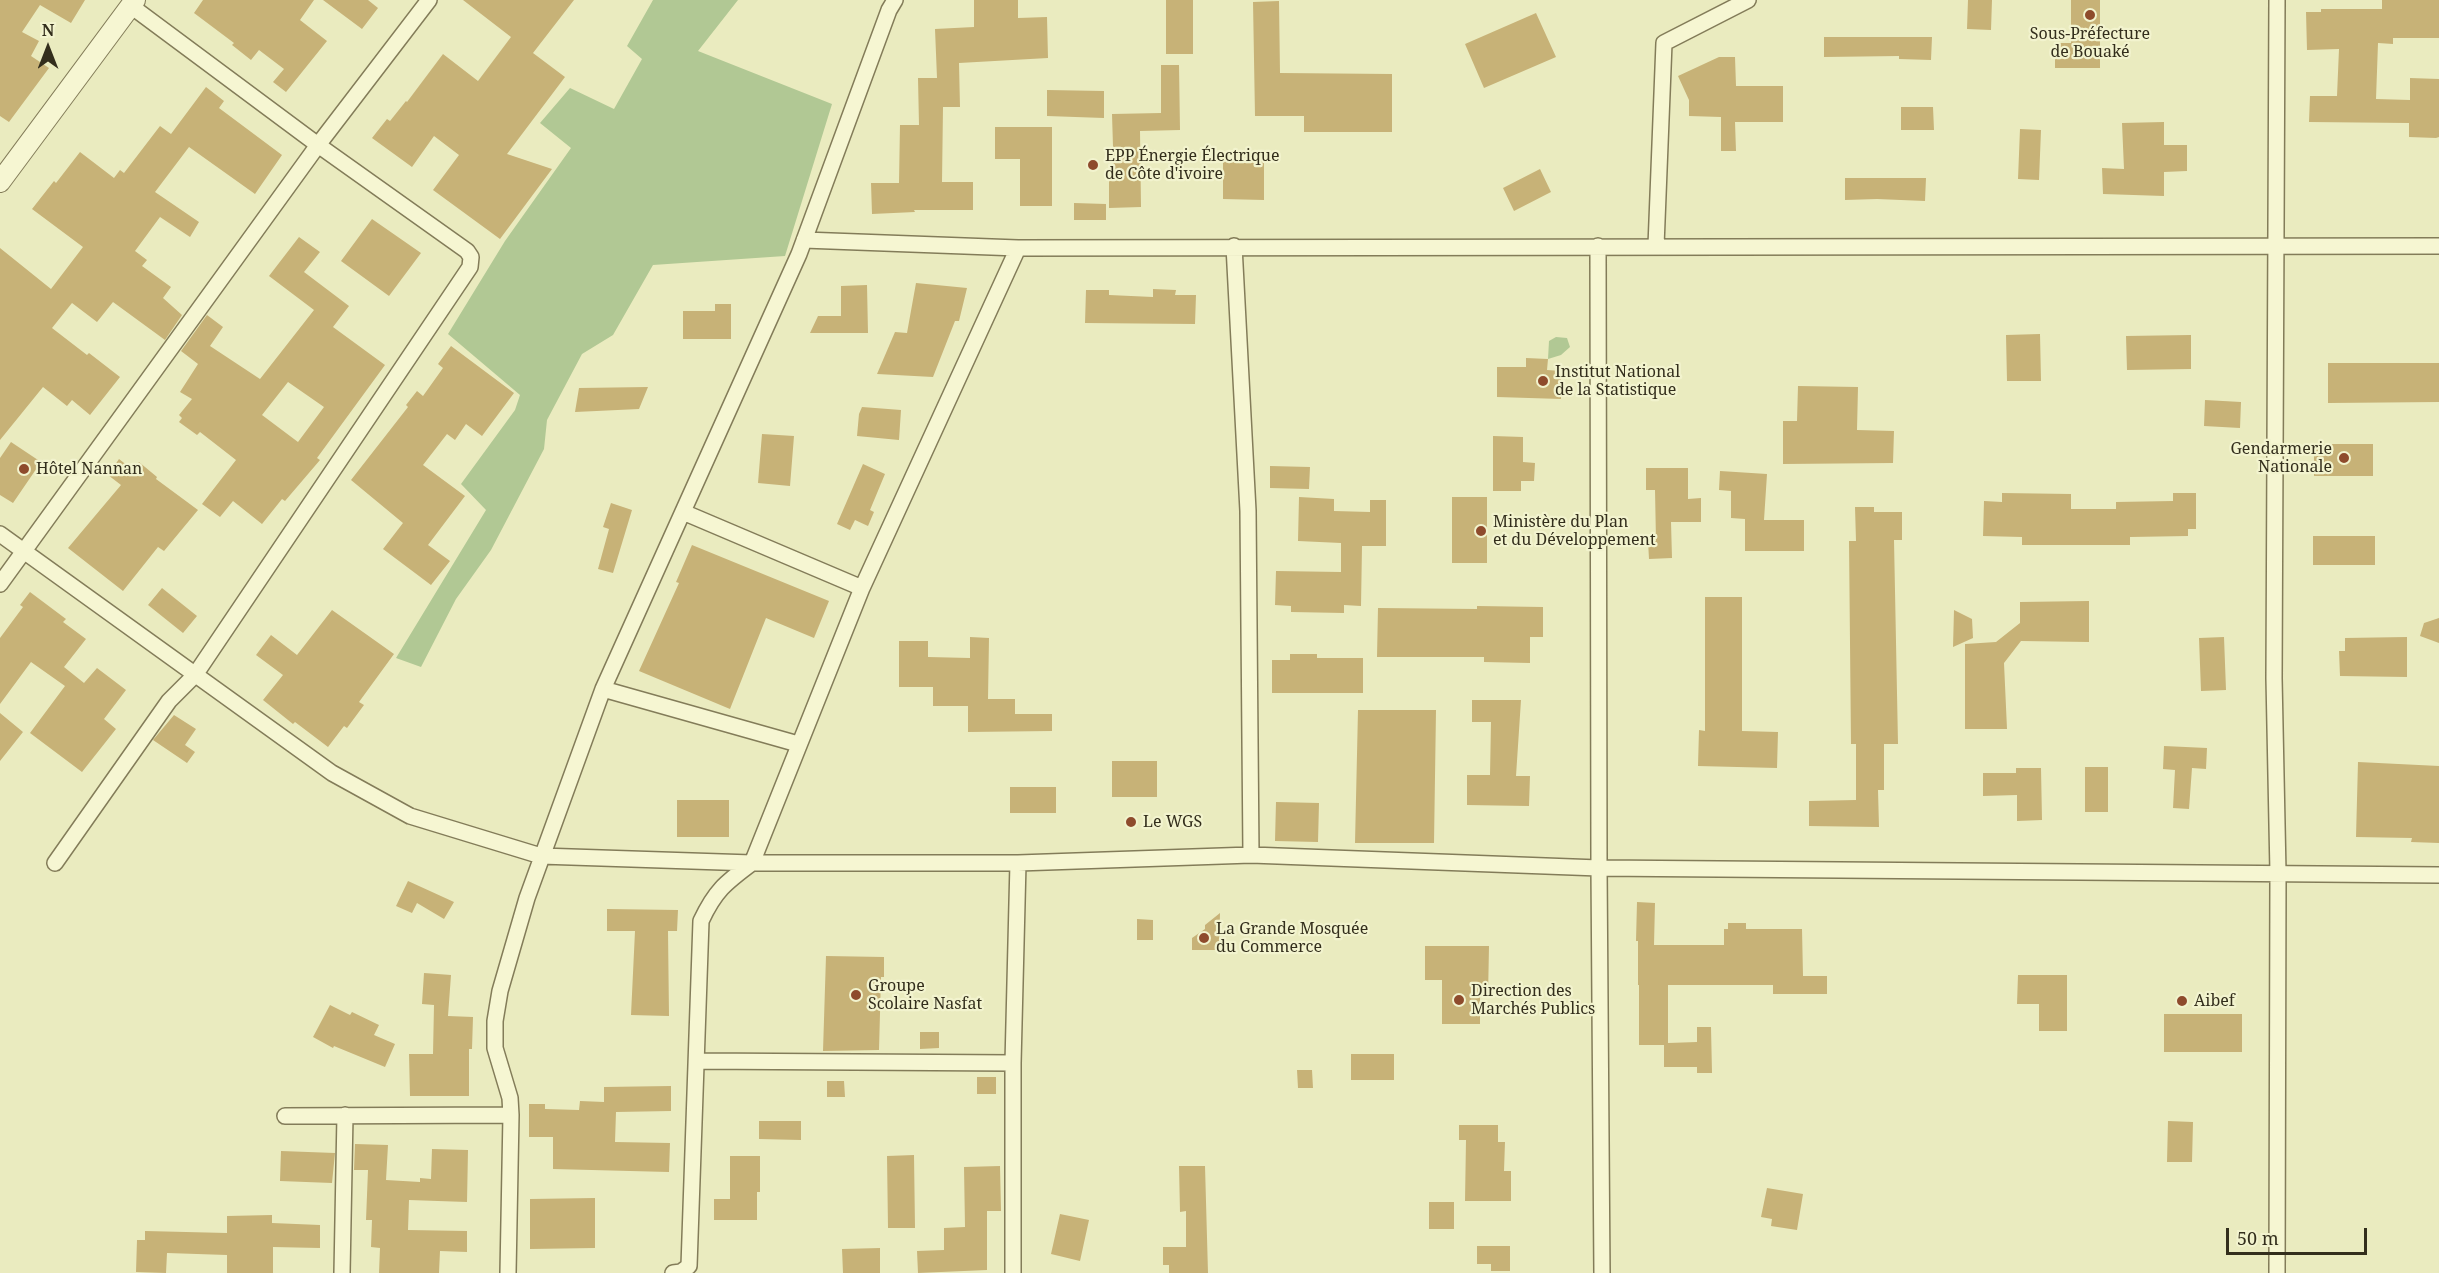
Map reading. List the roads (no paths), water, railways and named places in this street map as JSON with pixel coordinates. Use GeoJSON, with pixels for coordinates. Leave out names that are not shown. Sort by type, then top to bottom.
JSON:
{"type":"FeatureCollection","features":[{"type":"Feature","properties":{"kind":"street"},"geometry":{"type":"LineString","coordinates":[[0,584],[318,145],[429,0]]}},
{"type":"Feature","properties":{"kind":"street"},"geometry":{"type":"LineString","coordinates":[[508,1273],[511,1114],[510,1098],[495,1048],[495,1021],[509,958],[541,856],[603,689],[804,240],[889,9],[895,0]]}},
{"type":"Feature","properties":{"kind":"street"},"geometry":{"type":"LineString","coordinates":[[1656,246],[1664,43],[1748,0]]}},
{"type":"Feature","properties":{"kind":"street"},"geometry":{"type":"LineString","coordinates":[[2277,0],[2274,678],[2278,873],[2277,1273]]}},
{"type":"Feature","properties":{"kind":"street"},"geometry":{"type":"LineString","coordinates":[[0,182],[133,3],[318,145],[467,250],[471,257],[470,267],[195,675],[169,701],[54,863]]}},
{"type":"Feature","properties":{"kind":"street"},"geometry":{"type":"LineString","coordinates":[[804,240],[1018,248],[2439,246]]}},
{"type":"Feature","properties":{"kind":"street"},"geometry":{"type":"LineString","coordinates":[[1234,246],[1248,511],[1251,855]]}},
{"type":"Feature","properties":{"kind":"street"},"geometry":{"type":"LineString","coordinates":[[1598,246],[1602,1273]]}},
{"type":"Feature","properties":{"kind":"street"},"geometry":{"type":"LineString","coordinates":[[673,1273],[681,1272],[689,1266],[701,921],[710,901],[722,886],[752,863],[862,588],[1018,248]]}},
{"type":"Feature","properties":{"kind":"street"},"geometry":{"type":"LineString","coordinates":[[682,512],[862,588]]}},
{"type":"Feature","properties":{"kind":"street"},"geometry":{"type":"LineString","coordinates":[[0,534],[332,773],[410,816],[541,856],[752,863],[1018,863],[1251,855],[1599,868],[2439,875]]}},
{"type":"Feature","properties":{"kind":"street"},"geometry":{"type":"LineString","coordinates":[[603,689],[798,744]]}},
{"type":"Feature","properties":{"kind":"street"},"geometry":{"type":"LineString","coordinates":[[1013,1273],[1013,1063],[1018,863]]}},
{"type":"Feature","properties":{"kind":"street"},"geometry":{"type":"LineString","coordinates":[[697,1061],[1013,1063]]}},
{"type":"Feature","properties":{"kind":"street"},"geometry":{"type":"LineString","coordinates":[[285,1116],[511,1114]]}},
{"type":"Feature","properties":{"kind":"street"},"geometry":{"type":"LineString","coordinates":[[342,1273],[345,1116]]}},
{"type":"Feature","properties":{"kind":"place","name":"Sous-Préfecture de Bouaké"},"geometry":{"type":"Point","coordinates":[2090,15]}},
{"type":"Feature","properties":{"kind":"place","name":"EPP Énergie Électrique de Côte d'ivoire"},"geometry":{"type":"Point","coordinates":[1093,165]}},
{"type":"Feature","properties":{"kind":"place","name":"Institut National de la Statistique"},"geometry":{"type":"Point","coordinates":[1543,381]}},
{"type":"Feature","properties":{"kind":"place","name":"Gendarmerie Nationale"},"geometry":{"type":"Point","coordinates":[2344,458]}},
{"type":"Feature","properties":{"kind":"place","name":"Hôtel Nannan"},"geometry":{"type":"Point","coordinates":[24,469]}},
{"type":"Feature","properties":{"kind":"place","name":"Ministère du Plan et du Développement"},"geometry":{"type":"Point","coordinates":[1481,531]}},
{"type":"Feature","properties":{"kind":"place","name":"Le WGS"},"geometry":{"type":"Point","coordinates":[1131,822]}},
{"type":"Feature","properties":{"kind":"place","name":"La Grande Mosquée du Commerce"},"geometry":{"type":"Point","coordinates":[1204,938]}},
{"type":"Feature","properties":{"kind":"place","name":"Groupe Scolaire Nasfat"},"geometry":{"type":"Point","coordinates":[856,995]}},
{"type":"Feature","properties":{"kind":"place","name":"Direction des Marchés Publics"},"geometry":{"type":"Point","coordinates":[1459,1000]}},
{"type":"Feature","properties":{"kind":"place","name":"Aibef"},"geometry":{"type":"Point","coordinates":[2182,1001]}}]}
